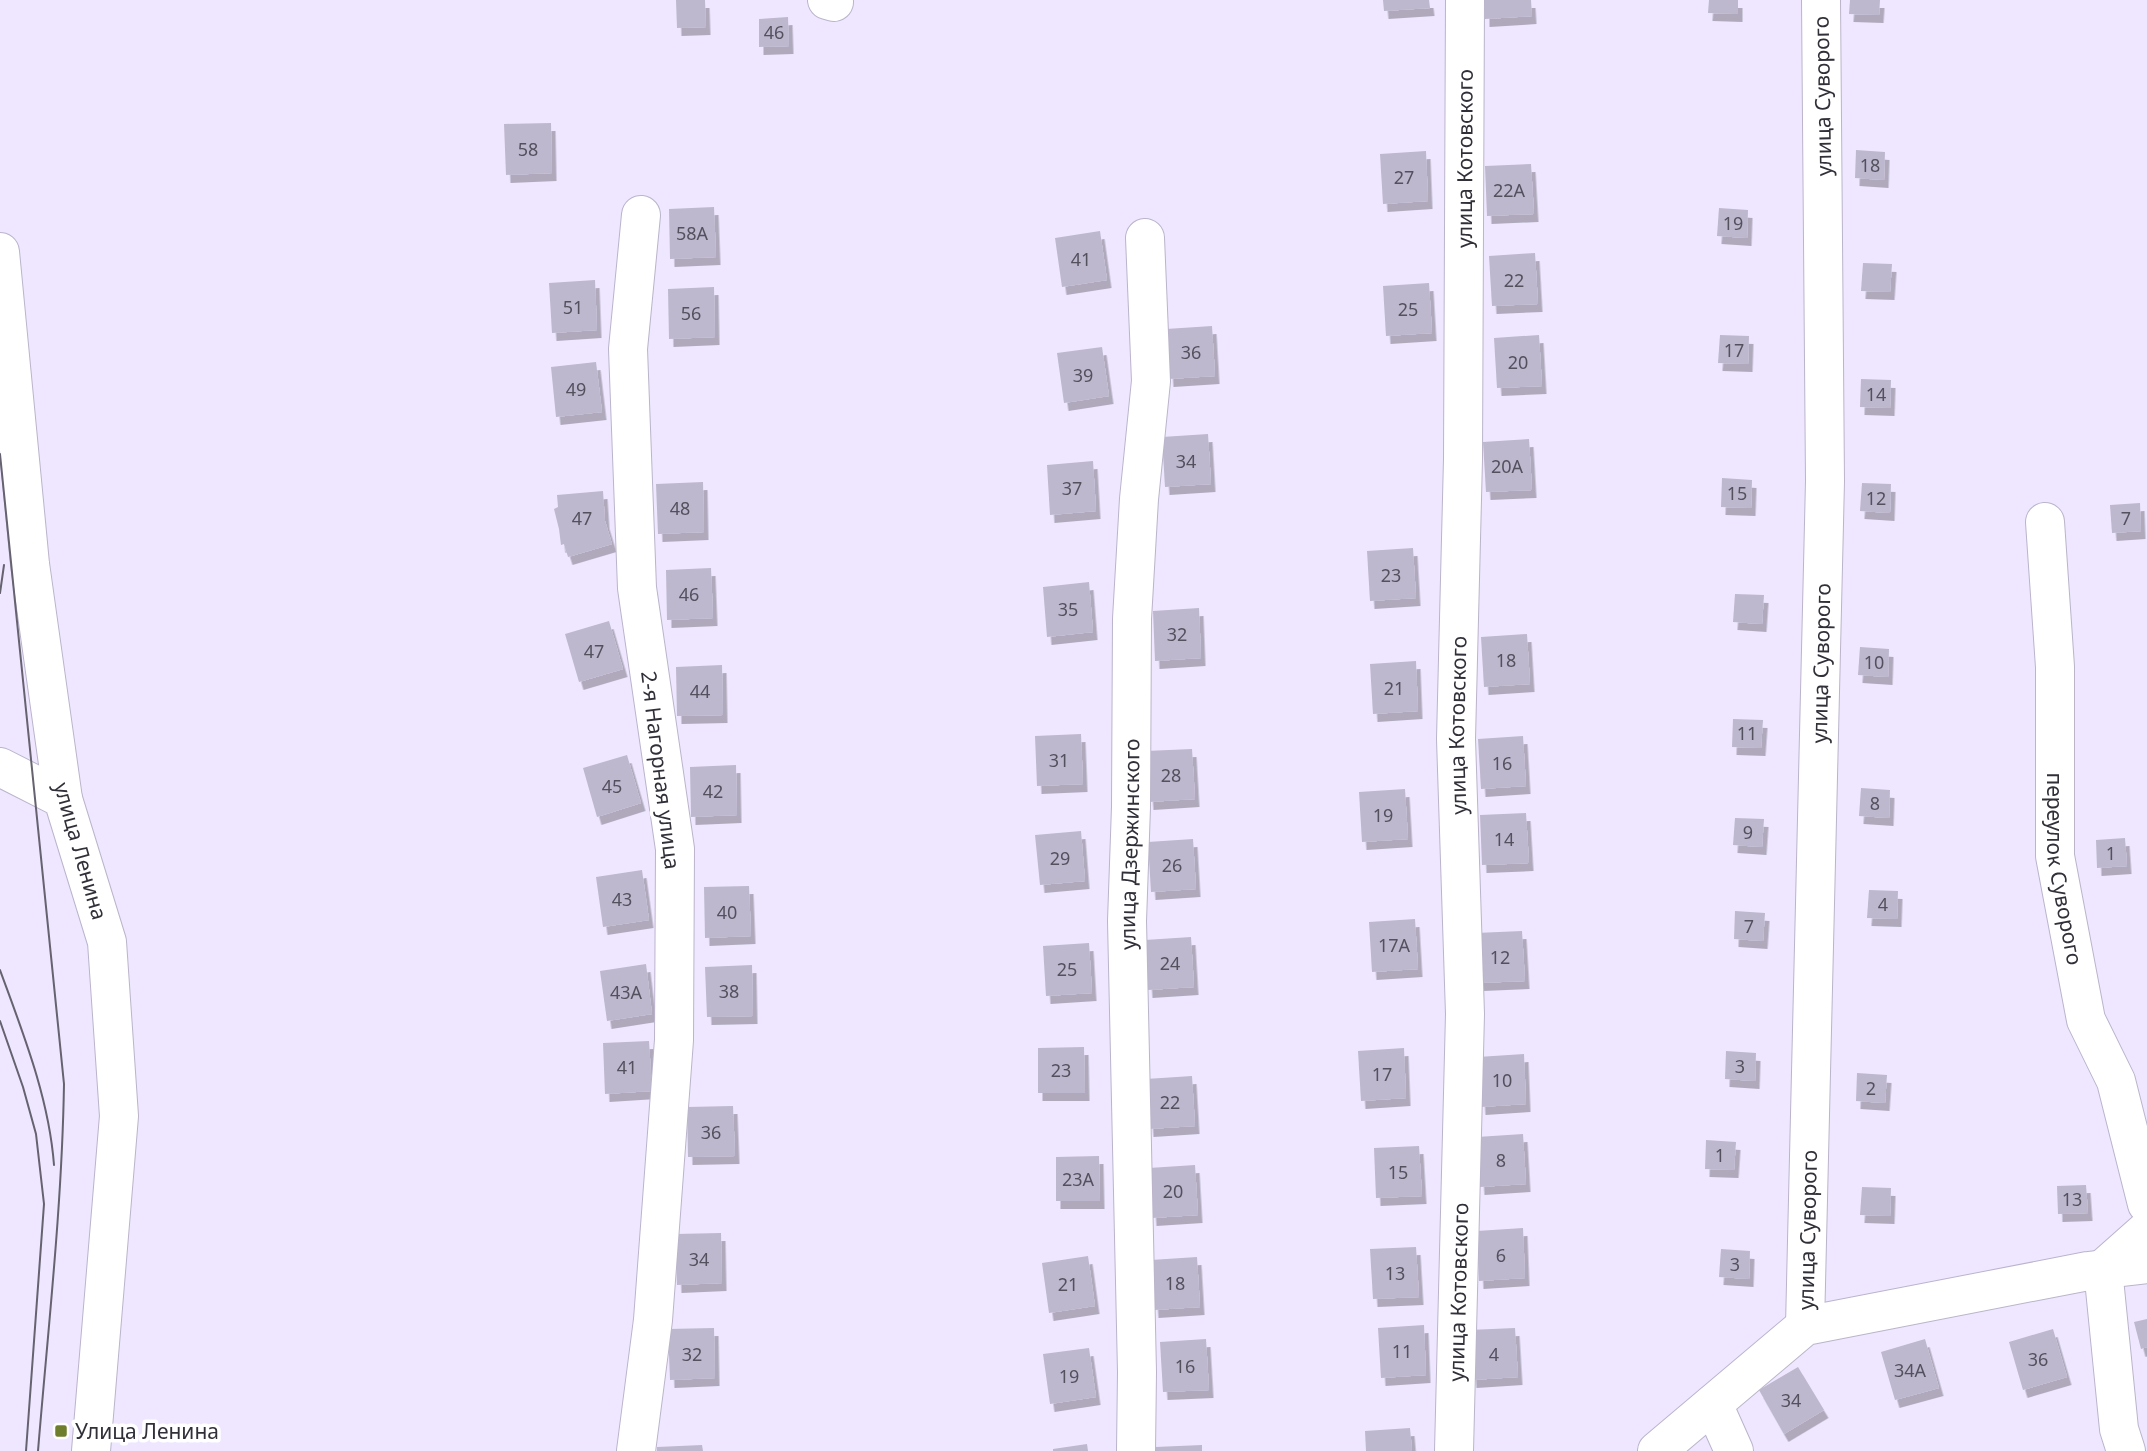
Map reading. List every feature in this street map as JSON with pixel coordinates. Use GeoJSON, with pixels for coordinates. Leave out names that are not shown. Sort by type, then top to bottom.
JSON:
{"type":"FeatureCollection","features":[{"type":"Feature","properties":{"kind":"street","name":"улица Котовского"},"geometry":{"type":"LineString","coordinates":[[1454,1451],[1465,1014],[1456,739],[1464,446],[1465,0]]}},
{"type":"Feature","properties":{"kind":"street","name":"улица Суворого"},"geometry":{"type":"LineString","coordinates":[[1805,1326],[1825,481],[1821,0]]}},
{"type":"Feature","properties":{"kind":"street","name":"2-я Нагорная улица"},"geometry":{"type":"LineString","coordinates":[[636,1451],[653,1320],[674,1040],[675,849],[637,589],[628,349],[641,215]]}},
{"type":"Feature","properties":{"kind":"street","name":"улица Дзержинского"},"geometry":{"type":"LineString","coordinates":[[1136,1451],[1137,1372],[1127,921],[1131,807],[1132,619],[1139,499],[1151,381],[1145,238]]}},
{"type":"Feature","properties":{"kind":"street","name":"улица Ленина"},"geometry":{"type":"LineString","coordinates":[[0,252],[30,564],[63,799],[107,942],[119,1116],[91,1451]]}},
{"type":"Feature","properties":{"kind":"street","name":"переулок Суворого"},"geometry":{"type":"LineString","coordinates":[[2045,522],[2055,667],[2055,856],[2086,1020],[2116,1081],[2147,1205]]}},
{"type":"Feature","properties":{"kind":"street"},"geometry":{"type":"LineString","coordinates":[[0,767],[63,799]]}},
{"type":"Feature","properties":{"kind":"street"},"geometry":{"type":"LineString","coordinates":[[2103,1269],[2147,1230]]}},
{"type":"Feature","properties":{"kind":"street"},"geometry":{"type":"LineString","coordinates":[[1657,1451],[1805,1326],[2103,1269],[2147,1264]]}},
{"type":"Feature","properties":{"kind":"street"},"geometry":{"type":"LineString","coordinates":[[2103,1269],[2119,1429],[2126,1451]]}},
{"type":"Feature","properties":{"kind":"street"},"geometry":{"type":"LineString","coordinates":[[1713,1404],[1734,1451]]}},
{"type":"Feature","properties":{"kind":"building"},"geometry":{"type":"Polygon","coordinates":[[[676,0],[705,0],[706,27],[677,28],[676,0]]]}},
{"type":"Feature","properties":{"kind":"building"},"geometry":{"type":"Polygon","coordinates":[[[1383,0],[1429,0],[1430,8],[1384,11],[1383,0]]]}},
{"type":"Feature","properties":{"kind":"building"},"geometry":{"type":"Polygon","coordinates":[[[1485,0],[1531,0],[1532,16],[1485,19],[1485,0]]]}},
{"type":"Feature","properties":{"kind":"building"},"geometry":{"type":"Polygon","coordinates":[[[1709,0],[1738,0],[1738,14],[1708,13],[1709,0]]]}},
{"type":"Feature","properties":{"kind":"building"},"geometry":{"type":"Polygon","coordinates":[[[1850,0],[1880,0],[1879,15],[1849,14],[1850,0]]]}},
{"type":"Feature","properties":{"kind":"building"},"geometry":{"type":"Polygon","coordinates":[[[788,17],[789,46],[759,47],[759,19],[788,17]]]}},
{"type":"Feature","properties":{"kind":"building"},"geometry":{"type":"Polygon","coordinates":[[[551,123],[552,173],[506,175],[504,124],[551,123]]]}},
{"type":"Feature","properties":{"kind":"building"},"geometry":{"type":"Polygon","coordinates":[[[1856,150],[1885,152],[1884,180],[1855,178],[1856,150]]]}},
{"type":"Feature","properties":{"kind":"building"},"geometry":{"type":"Polygon","coordinates":[[[1426,151],[1428,201],[1383,204],[1380,154],[1426,151]]]}},
{"type":"Feature","properties":{"kind":"building"},"geometry":{"type":"Polygon","coordinates":[[[1531,164],[1534,214],[1487,216],[1485,166],[1531,164]]]}},
{"type":"Feature","properties":{"kind":"building"},"geometry":{"type":"Polygon","coordinates":[[[714,207],[716,257],[670,259],[669,209],[714,207]]]}},
{"type":"Feature","properties":{"kind":"building"},"geometry":{"type":"Polygon","coordinates":[[[1719,208],[1748,210],[1747,238],[1717,236],[1719,208]]]}},
{"type":"Feature","properties":{"kind":"building"},"geometry":{"type":"Polygon","coordinates":[[[1100,231],[1107,280],[1062,287],[1055,238],[1100,231]]]}},
{"type":"Feature","properties":{"kind":"building"},"geometry":{"type":"Polygon","coordinates":[[[1535,253],[1538,304],[1492,306],[1489,256],[1535,253]]]}},
{"type":"Feature","properties":{"kind":"building"},"geometry":{"type":"Polygon","coordinates":[[[1863,263],[1892,264],[1890,292],[1861,291],[1863,263]]]}},
{"type":"Feature","properties":{"kind":"building"},"geometry":{"type":"Polygon","coordinates":[[[595,280],[597,330],[552,333],[549,283],[595,280]]]}},
{"type":"Feature","properties":{"kind":"building"},"geometry":{"type":"Polygon","coordinates":[[[1429,283],[1432,333],[1386,336],[1383,286],[1429,283]]]}},
{"type":"Feature","properties":{"kind":"building"},"geometry":{"type":"Polygon","coordinates":[[[714,287],[715,337],[669,339],[668,289],[714,287]]]}},
{"type":"Feature","properties":{"kind":"building"},"geometry":{"type":"Polygon","coordinates":[[[1212,326],[1215,376],[1169,379],[1166,329],[1212,326]]]}},
{"type":"Feature","properties":{"kind":"building"},"geometry":{"type":"Polygon","coordinates":[[[1539,335],[1542,386],[1497,388],[1494,338],[1539,335]]]}},
{"type":"Feature","properties":{"kind":"building"},"geometry":{"type":"Polygon","coordinates":[[[1720,335],[1749,336],[1748,364],[1718,363],[1720,335]]]}},
{"type":"Feature","properties":{"kind":"building"},"geometry":{"type":"Polygon","coordinates":[[[1102,347],[1109,396],[1064,403],[1057,353],[1102,347]]]}},
{"type":"Feature","properties":{"kind":"building"},"geometry":{"type":"Polygon","coordinates":[[[596,362],[602,412],[556,417],[551,367],[596,362]]]}},
{"type":"Feature","properties":{"kind":"building"},"geometry":{"type":"Polygon","coordinates":[[[1861,379],[1891,380],[1890,408],[1860,407],[1861,379]]]}},
{"type":"Feature","properties":{"kind":"building"},"geometry":{"type":"Polygon","coordinates":[[[1208,434],[1211,484],[1165,487],[1162,437],[1208,434]]]}},
{"type":"Feature","properties":{"kind":"building"},"geometry":{"type":"Polygon","coordinates":[[[1529,439],[1532,490],[1486,492],[1483,442],[1529,439]]]}},
{"type":"Feature","properties":{"kind":"building"},"geometry":{"type":"Polygon","coordinates":[[[1093,461],[1096,511],[1050,515],[1047,465],[1093,461]]]}},
{"type":"Feature","properties":{"kind":"building"},"geometry":{"type":"Polygon","coordinates":[[[1722,478],[1752,480],[1751,508],[1721,507],[1722,478]]]}},
{"type":"Feature","properties":{"kind":"building"},"geometry":{"type":"Polygon","coordinates":[[[703,482],[704,532],[658,534],[656,484],[703,482]]]}},
{"type":"Feature","properties":{"kind":"building"},"geometry":{"type":"Polygon","coordinates":[[[1862,483],[1891,484],[1890,513],[1860,511],[1862,483]]]}},
{"type":"Feature","properties":{"kind":"building"},"geometry":{"type":"Polygon","coordinates":[[[603,491],[605,521],[612,544],[568,557],[564,544],[561,545],[554,509],[558,507],[557,495],[603,491]]]}},
{"type":"Feature","properties":{"kind":"building"},"geometry":{"type":"Polygon","coordinates":[[[2140,503],[2141,531],[2112,533],[2110,505],[2140,503]]]}},
{"type":"Feature","properties":{"kind":"building"},"geometry":{"type":"Polygon","coordinates":[[[1413,548],[1416,598],[1370,601],[1367,551],[1413,548]]]}},
{"type":"Feature","properties":{"kind":"building"},"geometry":{"type":"Polygon","coordinates":[[[711,568],[713,618],[667,620],[666,570],[711,568]]]}},
{"type":"Feature","properties":{"kind":"building"},"geometry":{"type":"Polygon","coordinates":[[[1089,582],[1093,632],[1047,637],[1043,587],[1089,582]]]}},
{"type":"Feature","properties":{"kind":"building"},"geometry":{"type":"Polygon","coordinates":[[[1735,594],[1764,595],[1762,624],[1733,622],[1735,594]]]}},
{"type":"Feature","properties":{"kind":"building"},"geometry":{"type":"Polygon","coordinates":[[[1199,608],[1201,658],[1155,661],[1153,611],[1199,608]]]}},
{"type":"Feature","properties":{"kind":"building"},"geometry":{"type":"Polygon","coordinates":[[[609,621],[623,669],[579,682],[565,634],[609,621]]]}},
{"type":"Feature","properties":{"kind":"building"},"geometry":{"type":"Polygon","coordinates":[[[1527,634],[1530,684],[1484,687],[1481,637],[1527,634]]]}},
{"type":"Feature","properties":{"kind":"building"},"geometry":{"type":"Polygon","coordinates":[[[1860,647],[1889,649],[1888,677],[1858,675],[1860,647]]]}},
{"type":"Feature","properties":{"kind":"building"},"geometry":{"type":"Polygon","coordinates":[[[1416,661],[1418,711],[1373,714],[1370,664],[1416,661]]]}},
{"type":"Feature","properties":{"kind":"building"},"geometry":{"type":"Polygon","coordinates":[[[722,665],[723,715],[677,716],[676,667],[722,665]]]}},
{"type":"Feature","properties":{"kind":"building"},"geometry":{"type":"Polygon","coordinates":[[[1733,719],[1763,720],[1761,748],[1732,747],[1733,719]]]}},
{"type":"Feature","properties":{"kind":"building"},"geometry":{"type":"Polygon","coordinates":[[[1081,734],[1083,784],[1037,786],[1035,736],[1081,734]]]}},
{"type":"Feature","properties":{"kind":"building"},"geometry":{"type":"Polygon","coordinates":[[[1523,736],[1526,786],[1481,789],[1478,739],[1523,736]]]}},
{"type":"Feature","properties":{"kind":"building"},"geometry":{"type":"Polygon","coordinates":[[[1192,749],[1195,799],[1149,802],[1146,751],[1192,749]]]}},
{"type":"Feature","properties":{"kind":"building"},"geometry":{"type":"Polygon","coordinates":[[[627,755],[641,803],[597,817],[583,768],[627,755]]]}},
{"type":"Feature","properties":{"kind":"building"},"geometry":{"type":"Polygon","coordinates":[[[736,765],[737,815],[691,817],[690,767],[736,765]]]}},
{"type":"Feature","properties":{"kind":"building"},"geometry":{"type":"Polygon","coordinates":[[[1861,788],[1890,790],[1889,818],[1859,816],[1861,788]]]}},
{"type":"Feature","properties":{"kind":"building"},"geometry":{"type":"Polygon","coordinates":[[[1405,789],[1408,839],[1362,842],[1359,792],[1405,789]]]}},
{"type":"Feature","properties":{"kind":"building"},"geometry":{"type":"Polygon","coordinates":[[[1526,813],[1529,863],[1482,865],[1480,815],[1526,813]]]}},
{"type":"Feature","properties":{"kind":"building"},"geometry":{"type":"Polygon","coordinates":[[[1735,818],[1764,819],[1762,847],[1733,845],[1735,818]]]}},
{"type":"Feature","properties":{"kind":"building"},"geometry":{"type":"Polygon","coordinates":[[[1081,831],[1085,881],[1040,885],[1035,835],[1081,831]]]}},
{"type":"Feature","properties":{"kind":"building"},"geometry":{"type":"Polygon","coordinates":[[[2125,838],[2127,866],[2097,868],[2096,840],[2125,838]]]}},
{"type":"Feature","properties":{"kind":"building"},"geometry":{"type":"Polygon","coordinates":[[[1193,839],[1196,889],[1151,892],[1148,842],[1193,839]]]}},
{"type":"Feature","properties":{"kind":"building"},"geometry":{"type":"Polygon","coordinates":[[[642,870],[649,920],[603,927],[596,877],[642,870]]]}},
{"type":"Feature","properties":{"kind":"building"},"geometry":{"type":"Polygon","coordinates":[[[749,886],[751,936],[705,938],[704,887],[749,886]]]}},
{"type":"Feature","properties":{"kind":"building"},"geometry":{"type":"Polygon","coordinates":[[[1869,890],[1898,891],[1897,919],[1867,918],[1869,890]]]}},
{"type":"Feature","properties":{"kind":"building"},"geometry":{"type":"Polygon","coordinates":[[[1735,911],[1765,913],[1763,941],[1734,939],[1735,911]]]}},
{"type":"Feature","properties":{"kind":"building"},"geometry":{"type":"Polygon","coordinates":[[[1415,919],[1418,969],[1372,972],[1369,922],[1415,919]]]}},
{"type":"Feature","properties":{"kind":"building"},"geometry":{"type":"Polygon","coordinates":[[[1522,931],[1525,981],[1479,983],[1476,933],[1522,931]]]}},
{"type":"Feature","properties":{"kind":"building"},"geometry":{"type":"Polygon","coordinates":[[[1191,937],[1194,987],[1148,990],[1145,940],[1191,937]]]}},
{"type":"Feature","properties":{"kind":"building"},"geometry":{"type":"Polygon","coordinates":[[[1089,943],[1092,993],[1046,996],[1043,946],[1089,943]]]}},
{"type":"Feature","properties":{"kind":"building"},"geometry":{"type":"Polygon","coordinates":[[[646,964],[652,1014],[607,1021],[600,971],[646,964]]]}},
{"type":"Feature","properties":{"kind":"building"},"geometry":{"type":"Polygon","coordinates":[[[752,965],[753,1016],[707,1017],[705,967],[752,965]]]}},
{"type":"Feature","properties":{"kind":"building"},"geometry":{"type":"Polygon","coordinates":[[[649,1041],[652,1091],[605,1094],[603,1043],[649,1041]]]}},
{"type":"Feature","properties":{"kind":"building"},"geometry":{"type":"Polygon","coordinates":[[[1084,1047],[1085,1093],[1038,1093],[1038,1048],[1084,1047]]]}},
{"type":"Feature","properties":{"kind":"building"},"geometry":{"type":"Polygon","coordinates":[[[1404,1048],[1406,1098],[1361,1101],[1358,1051],[1404,1048]]]}},
{"type":"Feature","properties":{"kind":"building"},"geometry":{"type":"Polygon","coordinates":[[[1726,1051],[1756,1053],[1755,1081],[1725,1079],[1726,1051]]]}},
{"type":"Feature","properties":{"kind":"building"},"geometry":{"type":"Polygon","coordinates":[[[1524,1054],[1526,1104],[1481,1107],[1478,1057],[1524,1054]]]}},
{"type":"Feature","properties":{"kind":"building"},"geometry":{"type":"Polygon","coordinates":[[[1857,1073],[1887,1075],[1885,1103],[1856,1101],[1857,1073]]]}},
{"type":"Feature","properties":{"kind":"building"},"geometry":{"type":"Polygon","coordinates":[[[1192,1076],[1195,1126],[1149,1129],[1146,1079],[1192,1076]]]}},
{"type":"Feature","properties":{"kind":"building"},"geometry":{"type":"Polygon","coordinates":[[[733,1106],[735,1156],[688,1157],[687,1107],[733,1106]]]}},
{"type":"Feature","properties":{"kind":"building"},"geometry":{"type":"Polygon","coordinates":[[[1523,1134],[1526,1184],[1480,1187],[1477,1137],[1523,1134]]]}},
{"type":"Feature","properties":{"kind":"building"},"geometry":{"type":"Polygon","coordinates":[[[1706,1140],[1736,1142],[1734,1170],[1705,1169],[1706,1140]]]}},
{"type":"Feature","properties":{"kind":"building"},"geometry":{"type":"Polygon","coordinates":[[[1419,1146],[1422,1196],[1376,1198],[1374,1148],[1419,1146]]]}},
{"type":"Feature","properties":{"kind":"building"},"geometry":{"type":"Polygon","coordinates":[[[1099,1156],[1100,1201],[1056,1201],[1056,1157],[1099,1156]]]}},
{"type":"Feature","properties":{"kind":"building"},"geometry":{"type":"Polygon","coordinates":[[[1195,1165],[1198,1215],[1152,1218],[1149,1168],[1195,1165]]]}},
{"type":"Feature","properties":{"kind":"building"},"geometry":{"type":"Polygon","coordinates":[[[2086,1185],[2088,1213],[2058,1214],[2057,1186],[2086,1185]]]}},
{"type":"Feature","properties":{"kind":"building"},"geometry":{"type":"Polygon","coordinates":[[[1862,1187],[1891,1188],[1890,1216],[1860,1215],[1862,1187]]]}},
{"type":"Feature","properties":{"kind":"building"},"geometry":{"type":"Polygon","coordinates":[[[1523,1228],[1525,1278],[1479,1281],[1477,1231],[1523,1228]]]}},
{"type":"Feature","properties":{"kind":"building"},"geometry":{"type":"Polygon","coordinates":[[[721,1233],[722,1283],[677,1285],[675,1234],[721,1233]]]}},
{"type":"Feature","properties":{"kind":"building"},"geometry":{"type":"Polygon","coordinates":[[[1416,1247],[1419,1297],[1373,1299],[1370,1249],[1416,1247]]]}},
{"type":"Feature","properties":{"kind":"building"},"geometry":{"type":"Polygon","coordinates":[[[1721,1249],[1750,1251],[1749,1279],[1719,1277],[1721,1249]]]}},
{"type":"Feature","properties":{"kind":"building"},"geometry":{"type":"Polygon","coordinates":[[[1088,1256],[1095,1306],[1049,1313],[1042,1263],[1088,1256]]]}},
{"type":"Feature","properties":{"kind":"building"},"geometry":{"type":"Polygon","coordinates":[[[1197,1257],[1200,1307],[1154,1310],[1151,1260],[1197,1257]]]}},
{"type":"Feature","properties":{"kind":"building"},"geometry":{"type":"Polygon","coordinates":[[[2147,1319],[2147,1347],[2141,1349],[2134,1322],[2147,1319]]]}},
{"type":"Feature","properties":{"kind":"building"},"geometry":{"type":"Polygon","coordinates":[[[1424,1325],[1426,1375],[1381,1378],[1378,1328],[1424,1325]]]}},
{"type":"Feature","properties":{"kind":"building"},"geometry":{"type":"Polygon","coordinates":[[[714,1328],[715,1378],[670,1380],[668,1329],[714,1328]]]}},
{"type":"Feature","properties":{"kind":"building"},"geometry":{"type":"Polygon","coordinates":[[[1515,1328],[1518,1377],[1472,1380],[1469,1330],[1515,1328]]]}},
{"type":"Feature","properties":{"kind":"building"},"geometry":{"type":"Polygon","coordinates":[[[2053,1329],[2067,1377],[2023,1390],[2009,1342],[2053,1329]]]}},
{"type":"Feature","properties":{"kind":"building"},"geometry":{"type":"Polygon","coordinates":[[[1206,1339],[1209,1390],[1163,1392],[1160,1342],[1206,1339]]]}},
{"type":"Feature","properties":{"kind":"building"},"geometry":{"type":"Polygon","coordinates":[[[1925,1339],[1939,1388],[1895,1400],[1881,1352],[1925,1339]]]}},
{"type":"Feature","properties":{"kind":"building"},"geometry":{"type":"Polygon","coordinates":[[[1089,1348],[1096,1397],[1050,1404],[1043,1354],[1089,1348]]]}},
{"type":"Feature","properties":{"kind":"building"},"geometry":{"type":"Polygon","coordinates":[[[1798,1367],[1824,1410],[1784,1434],[1759,1390],[1798,1367]]]}},
{"type":"Feature","properties":{"kind":"building"},"geometry":{"type":"Polygon","coordinates":[[[1410,1428],[1412,1451],[1366,1451],[1365,1431],[1410,1428]]]}},
{"type":"Feature","properties":{"kind":"building"},"geometry":{"type":"Polygon","coordinates":[[[1087,1444],[1088,1451],[1053,1451],[1053,1449],[1087,1444]]]}},
{"type":"Feature","properties":{"kind":"building"},"geometry":{"type":"Polygon","coordinates":[[[702,1445],[703,1451],[657,1451],[657,1447],[702,1445]]]}},
{"type":"Feature","properties":{"kind":"building"},"geometry":{"type":"Polygon","coordinates":[[[1202,1445],[1202,1451],[1155,1451],[1155,1447],[1202,1445]]]}},
{"type":"Feature","properties":{"kind":"tram line"},"geometry":{"type":"LineString","coordinates":[[0,454],[64,1084],[58,1222],[38,1451]]}},
{"type":"Feature","properties":{"kind":"tram line"},"geometry":{"type":"LineString","coordinates":[[0,593],[4,565]]}},
{"type":"Feature","properties":{"kind":"tram line"},"geometry":{"type":"LineString","coordinates":[[0,970],[41,1090],[54,1165]]}},
{"type":"Feature","properties":{"kind":"tram line"},"geometry":{"type":"LineString","coordinates":[[0,1021],[36,1134],[44,1204],[26,1451]]}},
{"type":"Feature","properties":{"kind":"place","name":"Улица Ленина"},"geometry":{"type":"Point","coordinates":[61,1431]}}]}
